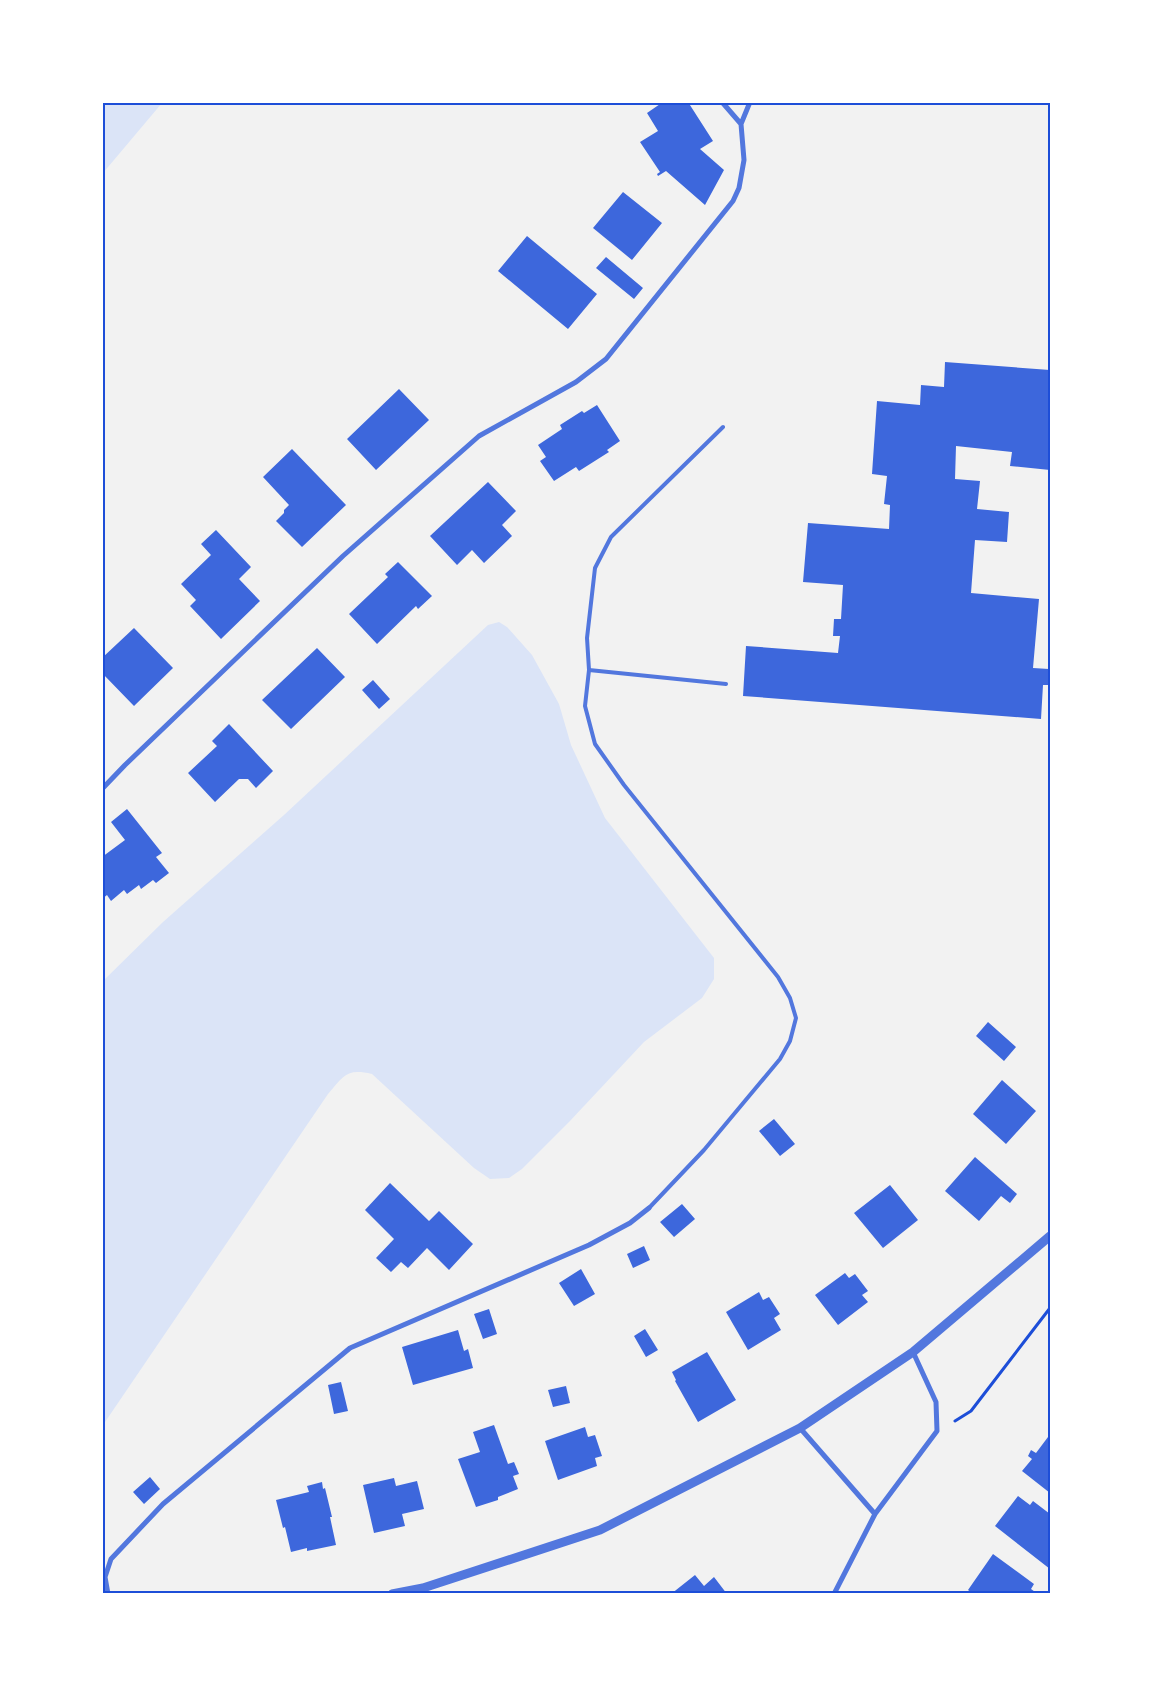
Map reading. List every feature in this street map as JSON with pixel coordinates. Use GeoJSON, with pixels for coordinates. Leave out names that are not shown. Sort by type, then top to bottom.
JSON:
{"type":"FeatureCollection","features":[{"type":"Feature","properties":{"kind":"street"},"geometry":{"type":"LineString","coordinates":[[722,102],[741,124]]}},
{"type":"Feature","properties":{"kind":"street"},"geometry":{"type":"LineString","coordinates":[[102,789],[343,556],[479,436],[576,382],[606,359],[733,201],[739,188],[744,160],[741,124],[750,102]]}},
{"type":"Feature","properties":{"kind":"street"},"geometry":{"type":"LineString","coordinates":[[108,1594],[105,1577],[111,1559],[164,1504],[350,1348],[589,1245],[630,1223],[649,1208]]}},
{"type":"Feature","properties":{"kind":"street"},"geometry":{"type":"LineString","coordinates":[[392,1594],[423,1588],[600,1530],[800,1428],[913,1352],[1050,1236]]}},
{"type":"Feature","properties":{"kind":"street"},"geometry":{"type":"LineString","coordinates":[[834,1594],[875,1514],[937,1431],[936,1402],[913,1352]]}},
{"type":"Feature","properties":{"kind":"street"},"geometry":{"type":"LineString","coordinates":[[800,1428],[875,1514]]}},
{"type":"Feature","properties":{"kind":"lane"},"geometry":{"type":"LineString","coordinates":[[649,1208],[704,1150],[780,1059],[790,1041],[796,1018],[790,998],[778,977],[624,785],[595,744],[585,706],[589,670],[587,638],[595,568],[610,537],[723,427]]}},
{"type":"Feature","properties":{"kind":"lane"},"geometry":{"type":"LineString","coordinates":[[589,670],[726,684]]}},
{"type":"Feature","properties":{"kind":"path"},"geometry":{"type":"LineString","coordinates":[[937,1431],[970,1411],[1050,1308]]}},
{"type":"Feature","properties":{"kind":"shaded area"},"geometry":{"type":"Polygon","coordinates":[[[102,103],[162,103],[103,173],[102,103]]]}},
{"type":"Feature","properties":{"kind":"shaded area"},"geometry":{"type":"Polygon","coordinates":[[[499,622],[507,627],[532,655],[559,704],[571,745],[605,818],[714,958],[714,979],[702,998],[644,1042],[569,1122],[522,1169],[509,1178],[490,1179],[474,1168],[372,1074],[356,1072],[346,1075],[328,1094],[103,1425],[103,981],[163,922],[284,815],[488,625],[499,622]]]}},
{"type":"Feature","properties":{"kind":"building"},"geometry":{"type":"Polygon","coordinates":[[[663,102],[688,102],[713,141],[700,149],[724,170],[705,205],[666,171],[658,176],[657,174],[660,172],[640,142],[658,131],[647,113],[663,102]]]}},
{"type":"Feature","properties":{"kind":"building"},"geometry":{"type":"Polygon","coordinates":[[[623,192],[662,223],[632,260],[593,228],[623,192]]]}},
{"type":"Feature","properties":{"kind":"building"},"geometry":{"type":"Polygon","coordinates":[[[527,236],[597,294],[568,329],[498,271],[527,236]]]}},
{"type":"Feature","properties":{"kind":"building"},"geometry":{"type":"Polygon","coordinates":[[[606,257],[643,288],[634,299],[596,268],[606,257]]]}},
{"type":"Feature","properties":{"kind":"building"},"geometry":{"type":"Polygon","coordinates":[[[945,362],[1050,370],[1050,470],[1010,466],[1012,452],[956,446],[955,479],[980,481],[977,509],[1009,512],[1007,542],[975,540],[971,593],[1039,599],[1033,668],[1049,669],[1048,685],[1043,685],[1041,719],[743,696],[746,646],[838,653],[840,636],[833,636],[834,619],[841,619],[843,585],[803,582],[808,523],[889,529],[890,505],[884,504],[887,476],[872,474],[877,401],[920,405],[921,385],[944,387],[945,362]]]}},
{"type":"Feature","properties":{"kind":"building"},"geometry":{"type":"Polygon","coordinates":[[[399,389],[429,420],[376,470],[347,439],[399,389]]]}},
{"type":"Feature","properties":{"kind":"building"},"geometry":{"type":"Polygon","coordinates":[[[597,405],[620,441],[607,450],[609,452],[579,471],[576,467],[554,481],[540,461],[546,457],[538,445],[562,429],[560,425],[582,411],[584,413],[597,405]]]}},
{"type":"Feature","properties":{"kind":"building"},"geometry":{"type":"Polygon","coordinates":[[[292,449],[346,505],[302,547],[276,521],[289,505],[263,477],[292,449]]]}},
{"type":"Feature","properties":{"kind":"building"},"geometry":{"type":"Polygon","coordinates":[[[488,482],[516,511],[502,525],[512,536],[484,563],[472,550],[457,565],[430,536],[488,482]]]}},
{"type":"Feature","properties":{"kind":"building"},"geometry":{"type":"Polygon","coordinates":[[[216,530],[251,567],[239,579],[260,601],[221,639],[190,606],[196,600],[181,584],[211,555],[201,544],[216,530]]]}},
{"type":"Feature","properties":{"kind":"building"},"geometry":{"type":"Polygon","coordinates":[[[398,562],[432,596],[418,609],[416,606],[377,644],[349,614],[388,577],[385,574],[398,562]]]}},
{"type":"Feature","properties":{"kind":"building"},"geometry":{"type":"Polygon","coordinates":[[[134,628],[173,668],[134,706],[102,673],[102,658],[134,628]]]}},
{"type":"Feature","properties":{"kind":"building"},"geometry":{"type":"Polygon","coordinates":[[[317,648],[345,677],[291,729],[262,700],[317,648]]]}},
{"type":"Feature","properties":{"kind":"building"},"geometry":{"type":"Polygon","coordinates":[[[373,680],[390,699],[379,709],[362,690],[373,680]]]}},
{"type":"Feature","properties":{"kind":"building"},"geometry":{"type":"Polygon","coordinates":[[[229,724],[273,771],[256,788],[248,779],[239,779],[215,802],[188,773],[217,746],[212,741],[229,724]]]}},
{"type":"Feature","properties":{"kind":"building"},"geometry":{"type":"Polygon","coordinates":[[[127,809],[162,853],[156,857],[169,873],[156,883],[153,880],[141,889],[139,885],[127,894],[124,890],[111,901],[107,895],[102,899],[102,857],[125,840],[111,822],[127,809]]]}},
{"type":"Feature","properties":{"kind":"building"},"geometry":{"type":"Polygon","coordinates":[[[988,1022],[1016,1047],[1004,1061],[976,1036],[988,1022]]]}},
{"type":"Feature","properties":{"kind":"building"},"geometry":{"type":"Polygon","coordinates":[[[1002,1080],[1036,1111],[1006,1144],[973,1114],[1002,1080]]]}},
{"type":"Feature","properties":{"kind":"building"},"geometry":{"type":"Polygon","coordinates":[[[774,1119],[795,1144],[780,1156],[759,1131],[774,1119]]]}},
{"type":"Feature","properties":{"kind":"building"},"geometry":{"type":"Polygon","coordinates":[[[975,1157],[1017,1194],[1010,1203],[1001,1196],[979,1221],[945,1191],[975,1157]]]}},
{"type":"Feature","properties":{"kind":"building"},"geometry":{"type":"Polygon","coordinates":[[[390,1183],[429,1221],[439,1211],[473,1244],[449,1270],[427,1248],[408,1268],[401,1262],[391,1272],[376,1258],[394,1239],[365,1210],[390,1183]]]}},
{"type":"Feature","properties":{"kind":"building"},"geometry":{"type":"Polygon","coordinates":[[[890,1185],[918,1220],[883,1248],[854,1213],[890,1185]]]}},
{"type":"Feature","properties":{"kind":"building"},"geometry":{"type":"Polygon","coordinates":[[[682,1204],[695,1219],[674,1237],[660,1222],[682,1204]]]}},
{"type":"Feature","properties":{"kind":"building"},"geometry":{"type":"Polygon","coordinates":[[[644,1246],[650,1260],[633,1268],[627,1254],[644,1246]]]}},
{"type":"Feature","properties":{"kind":"building"},"geometry":{"type":"Polygon","coordinates":[[[581,1269],[595,1294],[574,1306],[559,1283],[581,1269]]]}},
{"type":"Feature","properties":{"kind":"building"},"geometry":{"type":"Polygon","coordinates":[[[845,1273],[849,1278],[855,1274],[868,1291],[862,1295],[868,1302],[838,1325],[815,1295],[845,1273]]]}},
{"type":"Feature","properties":{"kind":"building"},"geometry":{"type":"Polygon","coordinates":[[[759,1292],[763,1300],[769,1297],[780,1314],[774,1318],[781,1330],[748,1350],[726,1312],[759,1292]]]}},
{"type":"Feature","properties":{"kind":"building"},"geometry":{"type":"Polygon","coordinates":[[[489,1309],[497,1334],[483,1339],[474,1314],[489,1309]]]}},
{"type":"Feature","properties":{"kind":"building"},"geometry":{"type":"Polygon","coordinates":[[[645,1329],[658,1350],[646,1357],[634,1336],[645,1329]]]}},
{"type":"Feature","properties":{"kind":"building"},"geometry":{"type":"Polygon","coordinates":[[[458,1330],[464,1351],[468,1349],[473,1368],[413,1385],[402,1347],[458,1330]]]}},
{"type":"Feature","properties":{"kind":"building"},"geometry":{"type":"Polygon","coordinates":[[[707,1352],[736,1400],[698,1422],[672,1372],[707,1352]]]}},
{"type":"Feature","properties":{"kind":"building"},"geometry":{"type":"Polygon","coordinates":[[[341,1382],[348,1411],[334,1414],[328,1385],[341,1382]]]}},
{"type":"Feature","properties":{"kind":"building"},"geometry":{"type":"Polygon","coordinates":[[[566,1386],[570,1403],[553,1407],[548,1390],[566,1386]]]}},
{"type":"Feature","properties":{"kind":"building"},"geometry":{"type":"Polygon","coordinates":[[[494,1425],[508,1464],[514,1462],[519,1474],[513,1476],[518,1489],[498,1497],[498,1500],[476,1507],[458,1459],[480,1452],[473,1432],[494,1425]]]}},
{"type":"Feature","properties":{"kind":"building"},"geometry":{"type":"Polygon","coordinates":[[[585,1427],[588,1437],[595,1435],[602,1456],[595,1458],[597,1466],[558,1480],[545,1441],[585,1427]]]}},
{"type":"Feature","properties":{"kind":"building"},"geometry":{"type":"Polygon","coordinates":[[[1048,1437],[1050,1439],[1050,1493],[1022,1471],[1032,1459],[1028,1456],[1031,1450],[1036,1453],[1048,1437]]]}},
{"type":"Feature","properties":{"kind":"building"},"geometry":{"type":"Polygon","coordinates":[[[150,1477],[160,1489],[144,1504],[133,1492],[150,1477]]]}},
{"type":"Feature","properties":{"kind":"building"},"geometry":{"type":"Polygon","coordinates":[[[394,1478],[396,1486],[417,1481],[424,1509],[402,1514],[405,1526],[374,1533],[363,1485],[394,1478]]]}},
{"type":"Feature","properties":{"kind":"building"},"geometry":{"type":"Polygon","coordinates":[[[322,1482],[332,1517],[330,1517],[336,1545],[291,1552],[276,1500],[309,1492],[307,1486],[322,1482]]]}},
{"type":"Feature","properties":{"kind":"building"},"geometry":{"type":"Polygon","coordinates":[[[1018,1496],[1030,1505],[1033,1501],[1050,1514],[1050,1569],[995,1526],[1018,1496]]]}},
{"type":"Feature","properties":{"kind":"building"},"geometry":{"type":"Polygon","coordinates":[[[993,1554],[1034,1584],[1031,1589],[1038,1594],[973,1594],[968,1590],[993,1554]]]}},
{"type":"Feature","properties":{"kind":"building"},"geometry":{"type":"Polygon","coordinates":[[[695,1575],[704,1586],[714,1577],[727,1594],[671,1594],[695,1575]]]}}]}
